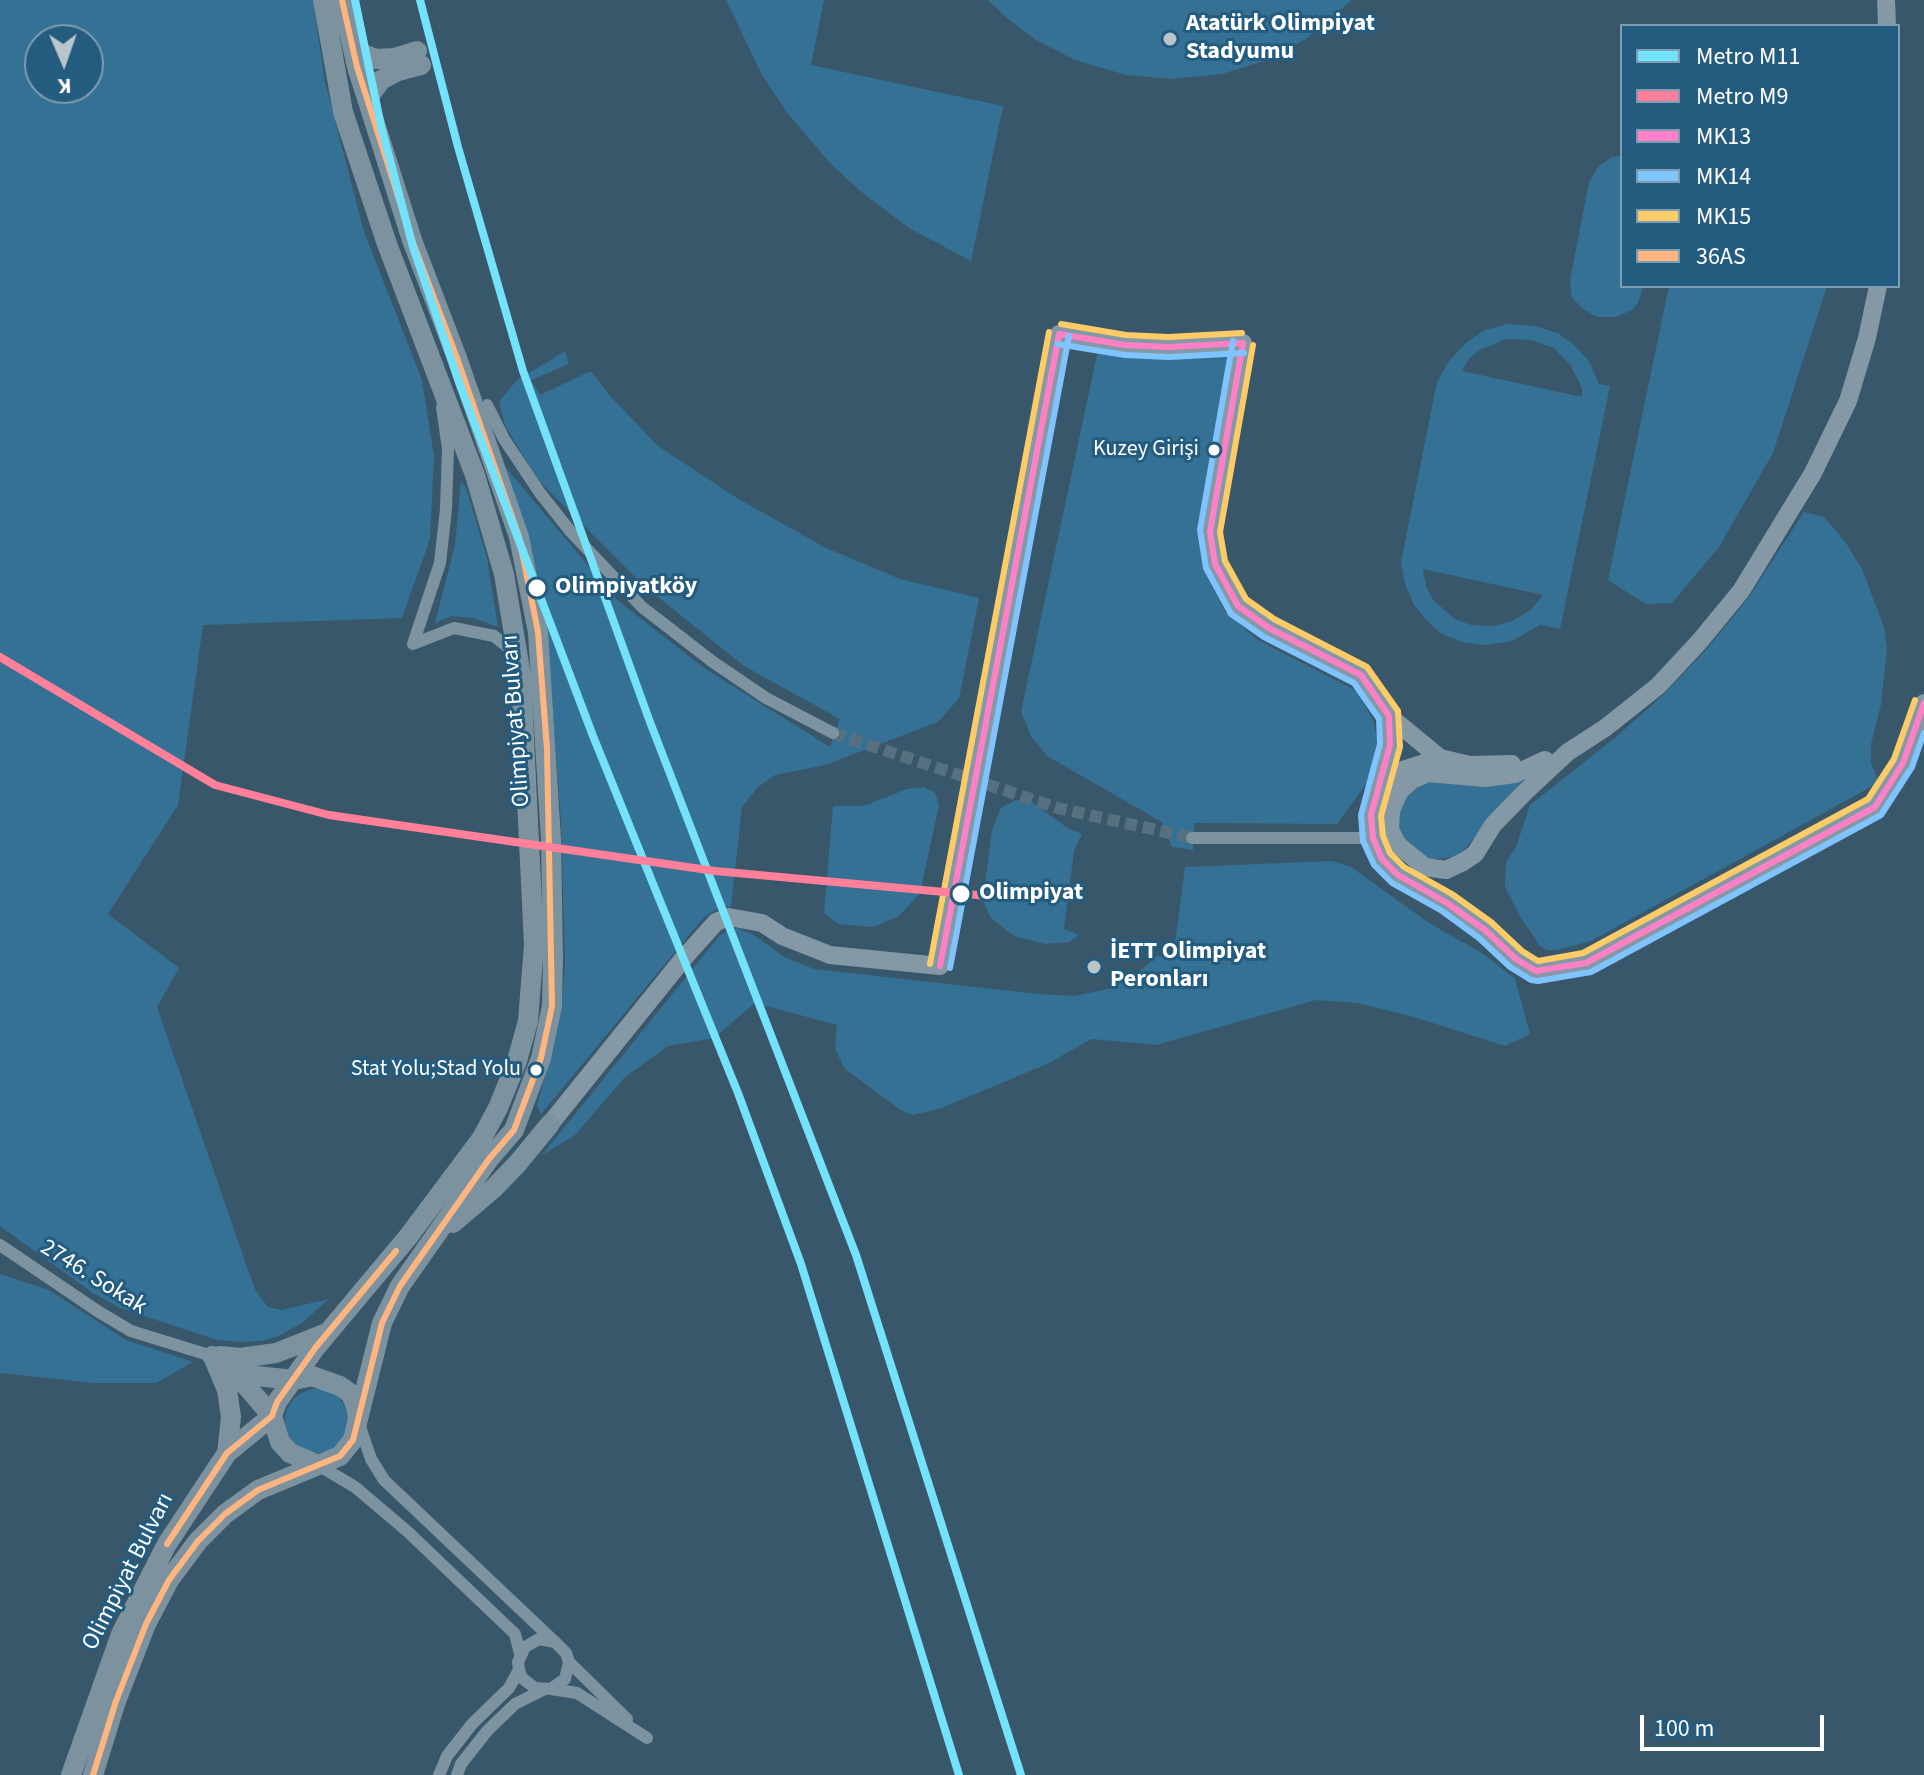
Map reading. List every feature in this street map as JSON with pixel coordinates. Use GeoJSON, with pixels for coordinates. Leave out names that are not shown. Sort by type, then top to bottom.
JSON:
{"type":"FeatureCollection","features":[{"type":"Feature","properties":{"kind":"main road","name":"Olimpiyat Bulvarı"},"geometry":{"type":"LineString","coordinates":[[294,1380],[327,1333],[408,1237],[482,1138],[517,1061],[528,1021],[534,945],[519,656],[504,574],[475,475],[387,244],[343,112],[323,0]]}},
{"type":"Feature","properties":{"kind":"main road","name":"Olimpiyat Bulvarı"},"geometry":{"type":"LineString","coordinates":[[342,0],[367,99],[412,240],[519,537],[538,632],[551,839],[552,1006],[541,1058],[514,1130],[489,1159],[400,1286],[382,1323],[358,1419]]}},
{"type":"Feature","properties":{"kind":"main road"},"geometry":{"type":"LineString","coordinates":[[354,51],[376,59],[419,58],[381,80],[367,99]]}},
{"type":"Feature","properties":{"kind":"main road"},"geometry":{"type":"LineString","coordinates":[[521,1111],[525,1121],[537,1126],[550,1124]]}},
{"type":"Feature","properties":{"kind":"main road"},"geometry":{"type":"LineString","coordinates":[[457,1174],[550,1124]]}},
{"type":"Feature","properties":{"kind":"main road"},"geometry":{"type":"LineString","coordinates":[[431,1241],[493,1189],[550,1124]]}},
{"type":"Feature","properties":{"kind":"main road"},"geometry":{"type":"LineString","coordinates":[[212,1356],[240,1358],[266,1355],[327,1333]]}},
{"type":"Feature","properties":{"kind":"main road"},"geometry":{"type":"LineString","coordinates":[[212,1356],[247,1375],[294,1380],[312,1376],[340,1386],[351,1394],[358,1419],[348,1449],[340,1456],[318,1465],[290,1453],[280,1442],[272,1416],[242,1381],[212,1356]]}},
{"type":"Feature","properties":{"kind":"main road"},"geometry":{"type":"LineString","coordinates":[[212,1356],[227,1390],[231,1417],[227,1453]]}},
{"type":"Feature","properties":{"kind":"main road"},"geometry":{"type":"LineString","coordinates":[[272,1416],[277,1402],[294,1380]]}},
{"type":"Feature","properties":{"kind":"main road","name":"Olimpiyat Bulvarı"},"geometry":{"type":"LineString","coordinates":[[71,1775],[121,1634],[167,1544],[227,1453],[272,1416]]}},
{"type":"Feature","properties":{"kind":"main road","name":"Olimpiyat Bulvarı"},"geometry":{"type":"LineString","coordinates":[[93,1775],[116,1701],[146,1624],[169,1580],[198,1541],[225,1514],[258,1490],[318,1465]]}},
{"type":"Feature","properties":{"kind":"street"},"geometry":{"type":"LineString","coordinates":[[1886,0],[1887,24]]}},
{"type":"Feature","properties":{"kind":"street"},"geometry":{"type":"LineString","coordinates":[[1568,752],[1515,774],[1485,778],[1428,773],[1412,780],[1399,792],[1391,811],[1390,830],[1398,845],[1425,867],[1446,870],[1475,854],[1493,825],[1568,752],[1605,728],[1658,686],[1741,591],[1813,473],[1848,401],[1867,338],[1878,288]]}},
{"type":"Feature","properties":{"kind":"street"},"geometry":{"type":"LineString","coordinates":[[550,1124],[716,922],[729,917],[744,917],[830,955],[940,966],[1059,334],[1125,345],[1243,343],[1210,532],[1215,564],[1238,606],[1269,628],[1361,675],[1389,716],[1440,758],[1470,765],[1545,760]]}},
{"type":"Feature","properties":{"kind":"street"},"geometry":{"type":"LineString","coordinates":[[436,368],[448,449],[446,509],[440,563],[413,644],[454,628],[494,636],[519,656]]}},
{"type":"Feature","properties":{"kind":"street"},"geometry":{"type":"LineString","coordinates":[[487,405],[504,439],[540,493],[571,532],[642,607],[766,698],[833,733]]}},
{"type":"Feature","properties":{"kind":"street"},"geometry":{"type":"LineString","coordinates":[[1389,716],[1390,745],[1371,815],[1373,838],[1382,859],[1398,875],[1485,930],[1516,959],[1536,971],[1586,963],[1875,807],[1903,763],[1924,703]]}},
{"type":"Feature","properties":{"kind":"street"},"geometry":{"type":"LineString","coordinates":[[1382,783],[1396,772],[1440,758]]}},
{"type":"Feature","properties":{"kind":"street"},"geometry":{"type":"LineString","coordinates":[[1192,838],[1373,838]]}},
{"type":"Feature","properties":{"kind":"street"},"geometry":{"type":"LineString","coordinates":[[1436,897],[1446,870]]}},
{"type":"Feature","properties":{"kind":"street","name":"2746. Sokak"},"geometry":{"type":"LineString","coordinates":[[0,1245],[131,1331],[212,1356]]}},
{"type":"Feature","properties":{"kind":"street"},"geometry":{"type":"LineString","coordinates":[[358,1419],[371,1459],[384,1480],[555,1642],[566,1653],[569,1662],[647,1738],[577,1693],[527,1684],[519,1670]]}},
{"type":"Feature","properties":{"kind":"street"},"geometry":{"type":"LineString","coordinates":[[318,1465],[355,1487],[407,1531],[515,1634],[520,1654],[519,1670],[509,1688],[472,1724],[447,1756],[439,1775]]}},
{"type":"Feature","properties":{"kind":"street"},"geometry":{"type":"LineString","coordinates":[[520,1654],[539,1639],[555,1642]]}},
{"type":"Feature","properties":{"kind":"street"},"geometry":{"type":"LineString","coordinates":[[457,1775],[461,1764],[487,1731],[515,1704],[565,1679],[569,1662]]}},
{"type":"Feature","properties":{"kind":"shaded area"},"geometry":{"type":"Polygon","coordinates":[[[0,0],[313,0],[325,82],[364,232],[422,380],[434,456],[430,539],[402,618],[203,625],[178,805],[108,914],[179,968],[157,1007],[255,1290],[268,1307],[281,1310],[329,1299],[302,1323],[276,1337],[241,1342],[217,1340],[120,1308],[93,1293],[0,1226],[0,0]]]}},
{"type":"Feature","properties":{"kind":"shaded area"},"geometry":{"type":"Polygon","coordinates":[[[726,0],[824,0],[811,65],[1003,106],[971,261],[909,228],[859,190],[830,163],[788,114],[762,75],[726,0]]]}},
{"type":"Feature","properties":{"kind":"shaded area","name":"Atatürk Olimpiyat Stadyumu"},"geometry":{"type":"Polygon","coordinates":[[[988,0],[1352,0],[1306,39],[1264,61],[1222,74],[1170,79],[1126,75],[1075,60],[1036,40],[988,0]]]}},
{"type":"Feature","properties":{"kind":"shaded area"},"geometry":{"type":"Polygon","coordinates":[[[1620,156],[1620,288],[1643,288],[1632,310],[1616,317],[1597,317],[1572,298],[1570,281],[1589,182],[1599,166],[1612,157],[1620,156]]]}},
{"type":"Feature","properties":{"kind":"shaded area"},"geometry":{"type":"Polygon","coordinates":[[[1669,288],[1826,288],[1773,453],[1719,547],[1672,603],[1646,604],[1608,580],[1669,288]]]}},
{"type":"Feature","properties":{"kind":"shaded area"},"geometry":{"type":"Polygon","coordinates":[[[1507,324],[1535,326],[1558,333],[1589,361],[1599,384],[1610,386],[1560,629],[1540,625],[1512,641],[1486,645],[1462,642],[1442,634],[1426,620],[1414,605],[1405,584],[1401,562],[1437,382],[1449,361],[1483,331],[1507,324]],[[1506,339],[1478,351],[1462,371],[1582,397],[1582,388],[1571,366],[1554,348],[1531,340],[1506,339]],[[1423,569],[1433,600],[1455,619],[1471,625],[1493,626],[1512,621],[1531,610],[1543,595],[1423,569]]]}},
{"type":"Feature","properties":{"kind":"shaded area"},"geometry":{"type":"Polygon","coordinates":[[[1098,350],[1232,352],[1197,531],[1206,574],[1225,612],[1258,640],[1357,691],[1373,720],[1377,739],[1372,776],[1337,824],[1194,823],[1193,850],[1172,847],[1162,822],[1047,756],[1031,736],[1021,712],[1098,350]]]}},
{"type":"Feature","properties":{"kind":"shaded area"},"geometry":{"type":"Polygon","coordinates":[[[565,351],[569,364],[531,380],[540,395],[591,371],[610,396],[658,446],[737,498],[824,547],[900,579],[979,598],[959,698],[938,722],[825,765],[775,775],[758,787],[742,807],[731,907],[721,907],[704,917],[541,1114],[537,1106],[561,1012],[565,967],[561,821],[549,661],[502,463],[616,599],[704,668],[830,747],[840,719],[744,666],[642,584],[537,479],[505,425],[499,402],[516,381],[565,351]]]}},
{"type":"Feature","properties":{"kind":"shaded area"},"geometry":{"type":"Polygon","coordinates":[[[461,481],[466,487],[487,558],[498,627],[474,618],[452,616],[435,623],[455,545],[461,481]]]}},
{"type":"Feature","properties":{"kind":"shaded area"},"geometry":{"type":"Polygon","coordinates":[[[1804,512],[1824,517],[1846,543],[1862,569],[1884,627],[1887,648],[1881,704],[1871,744],[1871,764],[1878,779],[1876,784],[1591,941],[1557,950],[1540,946],[1505,887],[1506,862],[1516,847],[1530,805],[1616,737],[1662,696],[1704,652],[1747,600],[1804,512]]]}},
{"type":"Feature","properties":{"kind":"shaded area"},"geometry":{"type":"Polygon","coordinates":[[[1528,777],[1456,856],[1433,860],[1421,858],[1409,849],[1396,823],[1398,805],[1421,783],[1528,777]]]}},
{"type":"Feature","properties":{"kind":"shaded area"},"geometry":{"type":"Polygon","coordinates":[[[924,787],[935,793],[939,805],[920,893],[899,916],[873,927],[838,924],[824,913],[833,806],[864,806],[907,789],[924,787]]]}},
{"type":"Feature","properties":{"kind":"shaded area"},"geometry":{"type":"Polygon","coordinates":[[[1016,800],[1032,802],[1066,827],[1082,834],[1074,851],[1064,929],[1079,935],[1069,942],[1045,944],[1014,936],[991,918],[983,901],[992,830],[1001,808],[1016,800]]]}},
{"type":"Feature","properties":{"kind":"shaded area"},"geometry":{"type":"Polygon","coordinates":[[[1332,861],[1351,867],[1429,923],[1482,953],[1515,979],[1530,1034],[1505,1046],[1414,1017],[1357,1003],[1316,1000],[1156,1045],[1092,1039],[1047,1064],[939,1109],[913,1115],[902,1111],[845,1069],[835,1049],[837,1025],[755,1003],[714,1038],[668,1046],[624,1078],[575,1135],[542,1155],[720,935],[737,928],[754,935],[784,957],[814,969],[1075,996],[1108,989],[1136,974],[1157,956],[1173,958],[1185,867],[1332,861]]]}},
{"type":"Feature","properties":{"kind":"shaded area"},"geometry":{"type":"Polygon","coordinates":[[[0,1274],[49,1290],[126,1340],[193,1362],[156,1383],[94,1383],[0,1373],[0,1274]]]}},
{"type":"Feature","properties":{"kind":"shaded area"},"geometry":{"type":"Polygon","coordinates":[[[317,1389],[340,1398],[349,1421],[340,1444],[317,1453],[294,1444],[285,1421],[294,1398],[317,1389]]]}},
{"type":"Feature","properties":{"kind":"tunnel"},"geometry":{"type":"LineString","coordinates":[[833,733],[1058,808],[1192,838]]}},
{"type":"Feature","properties":{"kind":"metro line","name":"M11"},"geometry":{"type":"LineString","coordinates":[[355,0],[381,126],[413,247],[460,385],[593,736],[738,1093],[801,1264],[959,1775]]}},
{"type":"Feature","properties":{"kind":"metro line","name":"M11"},"geometry":{"type":"LineString","coordinates":[[420,0],[458,147],[523,371],[650,722],[856,1255],[1021,1775]]}},
{"type":"Feature","properties":{"kind":"metro line","name":"M9"},"geometry":{"type":"LineString","coordinates":[[0,657],[215,785],[329,815],[715,871],[988,896]]}},
{"type":"Feature","properties":{"kind":"transit line","name":"36AS"},"geometry":{"type":"LineString","coordinates":[[93,1775],[116,1701],[146,1624],[169,1580],[198,1541],[225,1514],[258,1490],[340,1456],[353,1440],[382,1323],[400,1286],[489,1159],[514,1130],[541,1058],[552,1006],[547,749],[538,632],[519,537],[412,240],[357,67],[342,0]]}},
{"type":"Feature","properties":{"kind":"transit line","name":"MK15"},"geometry":{"type":"LineString","coordinates":[[1061,324],[1126,335],[1168,337],[1242,333]]}},
{"type":"Feature","properties":{"kind":"transit line","name":"MK15"},"geometry":{"type":"LineString","coordinates":[[930,964],[1049,332]]}},
{"type":"Feature","properties":{"kind":"transit line","name":"MK13"},"geometry":{"type":"LineString","coordinates":[[1059,334],[1125,345],[1168,347],[1243,343]]}},
{"type":"Feature","properties":{"kind":"transit line","name":"MK13"},"geometry":{"type":"LineString","coordinates":[[940,966],[1059,334]]}},
{"type":"Feature","properties":{"kind":"transit line","name":"MK14"},"geometry":{"type":"LineString","coordinates":[[950,968],[1069,336]]}},
{"type":"Feature","properties":{"kind":"transit line","name":"MK14"},"geometry":{"type":"LineString","coordinates":[[1233,341],[1200,530],[1206,568],[1231,614],[1264,637],[1354,683],[1379,719],[1380,744],[1361,815],[1363,841],[1374,865],[1392,883],[1442,911],[1479,938],[1510,967],[1531,980],[1591,972],[1881,815],[1912,767],[1924,733]]}},
{"type":"Feature","properties":{"kind":"transit line","name":"MK13"},"geometry":{"type":"LineString","coordinates":[[1243,343],[1210,532],[1215,564],[1238,606],[1269,628],[1361,675],[1389,716],[1390,745],[1371,815],[1373,838],[1382,859],[1398,875],[1447,903],[1485,930],[1516,959],[1536,971],[1586,963],[1875,807],[1903,763],[1924,703]]}},
{"type":"Feature","properties":{"kind":"transit line","name":"MK14"},"geometry":{"type":"LineString","coordinates":[[1057,344],[1125,355],[1169,357],[1244,353]]}},
{"type":"Feature","properties":{"kind":"transit line","name":"MK15"},"geometry":{"type":"LineString","coordinates":[[1253,345],[1220,532],[1225,561],[1246,599],[1274,619],[1367,667],[1398,711],[1400,747],[1381,816],[1383,836],[1390,853],[1404,867],[1452,894],[1491,922],[1522,951],[1538,961],[1583,953],[1868,799],[1894,759],[1915,700]]}},
{"type":"Feature","properties":{"kind":"transit line","name":"36AS"},"geometry":{"type":"LineString","coordinates":[[167,1544],[227,1453],[272,1416],[277,1402],[316,1347],[396,1251]]}},
{"type":"Feature","properties":{"kind":"place","name":"Atatürk Olimpiyat Stadyumu"},"geometry":{"type":"Point","coordinates":[1170,39]}},
{"type":"Feature","properties":{"kind":"place","name":"Kuzey Girişi"},"geometry":{"type":"Point","coordinates":[1214,450]}},
{"type":"Feature","properties":{"kind":"place","name":"Olimpiyatköy"},"geometry":{"type":"Point","coordinates":[537,588]}},
{"type":"Feature","properties":{"kind":"place","name":"Olimpiyat"},"geometry":{"type":"Point","coordinates":[961,894]}},
{"type":"Feature","properties":{"kind":"place","name":"İETT Olimpiyat Peronları"},"geometry":{"type":"Point","coordinates":[1094,967]}},
{"type":"Feature","properties":{"kind":"place","name":"Stat Yolu;Stad Yolu"},"geometry":{"type":"Point","coordinates":[536,1070]}}]}
